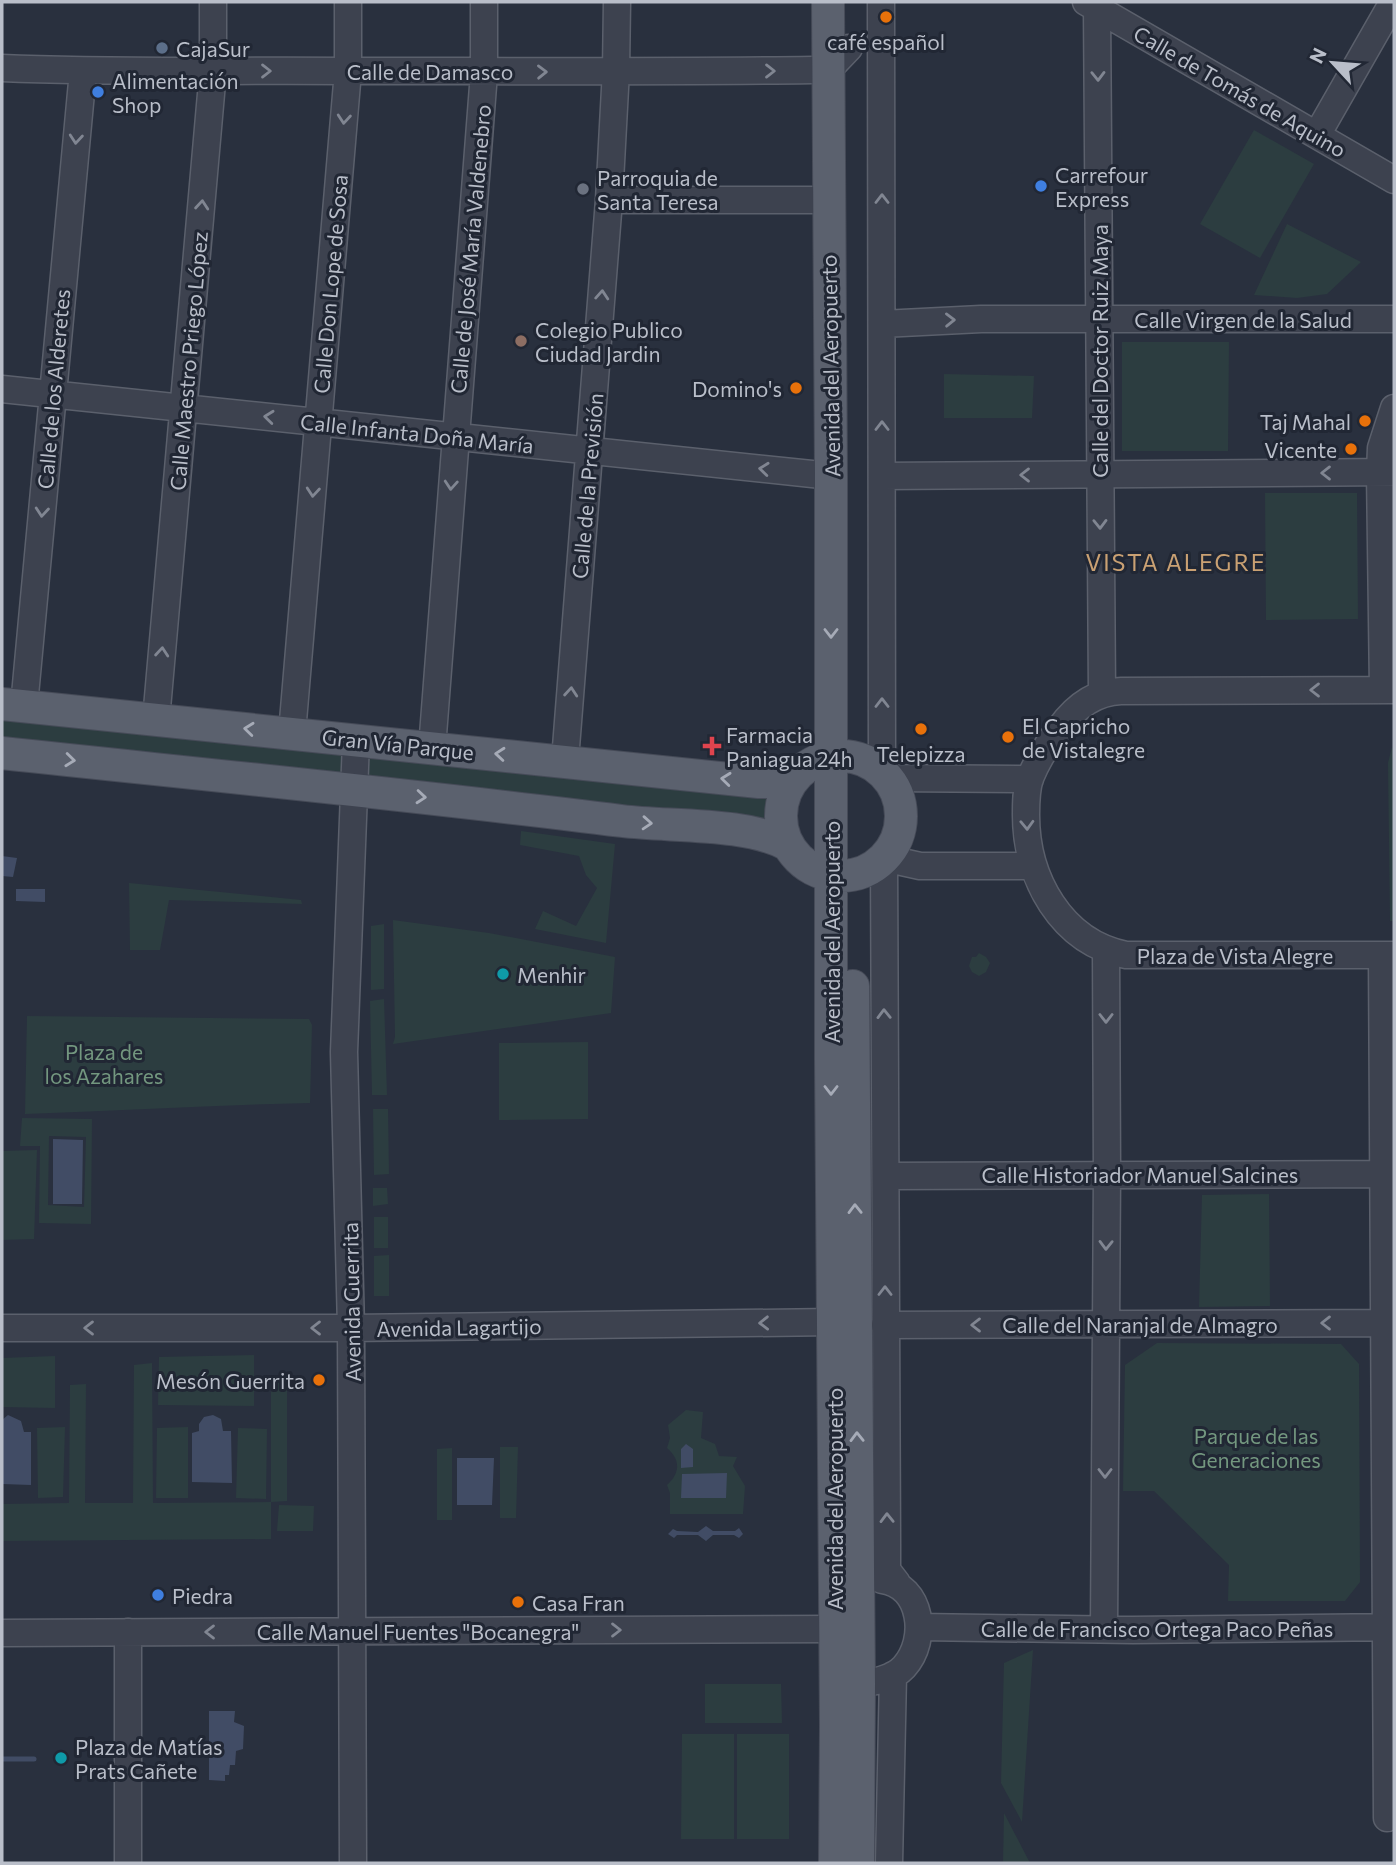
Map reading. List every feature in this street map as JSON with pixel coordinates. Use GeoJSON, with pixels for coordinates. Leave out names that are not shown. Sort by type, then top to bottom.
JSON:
{"type":"FeatureCollection","features":[{"type":"Feature","properties":{"kind":"main road","name":"Avenida del Aeropuerto"},"geometry":{"type":"LineString","coordinates":[[828,2],[838,59],[846,1579],[835,1629],[835,1863]]}},
{"type":"Feature","properties":{"kind":"main road","name":"Avenida del Aeropuerto"},"geometry":{"type":"LineString","coordinates":[[842,756],[831,477],[828,200],[838,59],[850,2]]}},
{"type":"Feature","properties":{"kind":"main road","name":"Gran Vía Parque"},"geometry":{"type":"LineString","coordinates":[[13,705],[565,760],[766,783],[794,779]]}},
{"type":"Feature","properties":{"kind":"main road"},"geometry":{"type":"LineString","coordinates":[[2,753],[761,834],[788,845],[809,867],[842,875],[874,866],[895,844],[901,825],[901,805],[886,775],[865,760],[842,756],[808,765],[794,779],[784,797],[782,827],[788,845]]}},
{"type":"Feature","properties":{"kind":"main road","name":"Avenida del Aeropuerto"},"geometry":{"type":"LineString","coordinates":[[842,875],[832,1322],[846,1579],[859,1684],[858,1863]]}},
{"type":"Feature","properties":{"kind":"street","name":"Calle Maestro Priego López"},"geometry":{"type":"LineString","coordinates":[[156,720],[213,71],[213,2]]}},
{"type":"Feature","properties":{"kind":"street","name":"Calle Don Lope de Sosa"},"geometry":{"type":"LineString","coordinates":[[292,733],[348,71],[348,2]]}},
{"type":"Feature","properties":{"kind":"street","name":"Calle de José María Valdenebro"},"geometry":{"type":"LineString","coordinates":[[432,748],[484,73],[484,2]]}},
{"type":"Feature","properties":{"kind":"street","name":"Calle de la Previsión"},"geometry":{"type":"LineString","coordinates":[[565,760],[609,200],[617,2]]}},
{"type":"Feature","properties":{"kind":"street"},"geometry":{"type":"LineString","coordinates":[[881,2],[886,775],[1030,779]]}},
{"type":"Feature","properties":{"kind":"street"},"geometry":{"type":"LineString","coordinates":[[1317,135],[1393,2]]}},
{"type":"Feature","properties":{"kind":"street","name":"Calle de Tomás de Aquino"},"geometry":{"type":"LineString","coordinates":[[1092,5],[1394,180]]}},
{"type":"Feature","properties":{"kind":"street","name":"Calle del Doctor Ruiz Maya"},"geometry":{"type":"LineString","coordinates":[[1092,5],[1101,693]]}},
{"type":"Feature","properties":{"kind":"street","name":"Calle de Damasco"},"geometry":{"type":"LineString","coordinates":[[2,68],[83,71],[484,73],[616,70],[838,59]]}},
{"type":"Feature","properties":{"kind":"street","name":"Calle de los Alderetes"},"geometry":{"type":"LineString","coordinates":[[13,705],[53,394],[83,71]]}},
{"type":"Feature","properties":{"kind":"street"},"geometry":{"type":"LineString","coordinates":[[609,200],[828,200]]}},
{"type":"Feature","properties":{"kind":"street","name":"Calle Virgen de la Salud"},"geometry":{"type":"LineString","coordinates":[[882,324],[981,319],[1394,319]]}},
{"type":"Feature","properties":{"kind":"street","name":"Calle Infanta Doña María"},"geometry":{"type":"LineString","coordinates":[[2,388],[831,477]]}},
{"type":"Feature","properties":{"kind":"street"},"geometry":{"type":"LineString","coordinates":[[1101,693],[1390,693],[1387,472],[1381,448],[1394,408]]}},
{"type":"Feature","properties":{"kind":"street"},"geometry":{"type":"LineString","coordinates":[[882,476],[1387,472]]}},
{"type":"Feature","properties":{"kind":"street","name":"Plaza de Vista Alegre"},"geometry":{"type":"LineString","coordinates":[[1101,693],[1078,708],[1052,737],[1030,779],[1026,797],[1026,831],[1032,866],[1051,904],[1065,922],[1091,942],[1106,950],[1126,955],[1388,955]]}},
{"type":"Feature","properties":{"kind":"street","name":"Avenida Guerrita"},"geometry":{"type":"LineString","coordinates":[[353,1863],[351,1328],[344,1052],[356,741]]}},
{"type":"Feature","properties":{"kind":"street"},"geometry":{"type":"LineString","coordinates":[[859,1684],[876,1682],[904,1668],[912,1654],[919,1627],[917,1610],[911,1598],[887,1570],[884,858],[920,866],[1032,866]]}},
{"type":"Feature","properties":{"kind":"street"},"geometry":{"type":"LineString","coordinates":[[1104,1629],[1106,950]]}},
{"type":"Feature","properties":{"kind":"street"},"geometry":{"type":"LineString","coordinates":[[1387,1818],[1390,1627],[1388,955]]}},
{"type":"Feature","properties":{"kind":"street","name":"Calle Historiador Manuel Salcines"},"geometry":{"type":"LineString","coordinates":[[886,1176],[1389,1174]]}},
{"type":"Feature","properties":{"kind":"street","name":"Avenida Lagartijo"},"geometry":{"type":"LineString","coordinates":[[2,1328],[351,1328],[832,1322]]}},
{"type":"Feature","properties":{"kind":"street","name":"Calle del Naranjal de Almagro"},"geometry":{"type":"LineString","coordinates":[[885,1325],[1389,1323]]}},
{"type":"Feature","properties":{"kind":"street"},"geometry":{"type":"LineString","coordinates":[[846,1579],[897,1583]]}},
{"type":"Feature","properties":{"kind":"street","name":"Calle de Francisco Ortega Paco Peñas"},"geometry":{"type":"LineString","coordinates":[[919,1627],[1390,1627]]}},
{"type":"Feature","properties":{"kind":"street","name":"Calle Manuel Fuentes \"Bocanegra\""},"geometry":{"type":"LineString","coordinates":[[2,1633],[835,1629]]}},
{"type":"Feature","properties":{"kind":"street"},"geometry":{"type":"LineString","coordinates":[[128,1632],[128,1863]]}},
{"type":"Feature","properties":{"kind":"street"},"geometry":{"type":"LineString","coordinates":[[889,1863],[893,1675]]}},
{"type":"Feature","properties":{"kind":"green space"},"geometry":{"type":"Polygon","coordinates":[[[1254,130],[1314,164],[1260,258],[1200,224],[1254,130]]]}},
{"type":"Feature","properties":{"kind":"green space"},"geometry":{"type":"Polygon","coordinates":[[[1287,224],[1361,262],[1327,294],[1297,298],[1254,295],[1287,224]]]}},
{"type":"Feature","properties":{"kind":"green space"},"geometry":{"type":"Polygon","coordinates":[[[1122,342],[1229,342],[1228,451],[1122,451],[1122,342]]]}},
{"type":"Feature","properties":{"kind":"green space"},"geometry":{"type":"Polygon","coordinates":[[[944,374],[1034,376],[1032,418],[944,418],[944,374]]]}},
{"type":"Feature","properties":{"kind":"green space"},"geometry":{"type":"Polygon","coordinates":[[[1265,493],[1357,493],[1358,619],[1266,620],[1265,493]]]}},
{"type":"Feature","properties":{"kind":"green space"},"geometry":{"type":"Polygon","coordinates":[[[2,715],[346,753],[343,776],[2,744],[2,715]]]}},
{"type":"Feature","properties":{"kind":"green space"},"geometry":{"type":"Polygon","coordinates":[[[1392,747],[1394,921],[1390,921],[1388,763],[1392,747]]]}},
{"type":"Feature","properties":{"kind":"green space"},"geometry":{"type":"Polygon","coordinates":[[[366,753],[774,793],[770,824],[368,783],[366,753]]]}},
{"type":"Feature","properties":{"kind":"green space"},"geometry":{"type":"Polygon","coordinates":[[[521,831],[615,844],[606,943],[535,929],[543,911],[576,926],[597,888],[586,875],[579,856],[520,845],[521,831]]]}},
{"type":"Feature","properties":{"kind":"green space"},"geometry":{"type":"Polygon","coordinates":[[[129,883],[301,900],[302,904],[169,900],[160,950],[130,950],[129,883]]]}},
{"type":"Feature","properties":{"kind":"green space"},"geometry":{"type":"Polygon","coordinates":[[[393,920],[489,933],[615,957],[611,1013],[393,1044],[393,920]]]}},
{"type":"Feature","properties":{"kind":"green space"},"geometry":{"type":"Polygon","coordinates":[[[384,924],[384,989],[371,990],[371,926],[384,924]]]}},
{"type":"Feature","properties":{"kind":"green space"},"geometry":{"type":"Polygon","coordinates":[[[979,953],[990,963],[986,972],[979,976],[972,972],[969,966],[972,957],[979,953]]]}},
{"type":"Feature","properties":{"kind":"green space"},"geometry":{"type":"Polygon","coordinates":[[[384,999],[387,1095],[372,1095],[370,1001],[384,999]]]}},
{"type":"Feature","properties":{"kind":"green space","name":"Plaza de los Azahares"},"geometry":{"type":"Polygon","coordinates":[[[27,1016],[309,1019],[312,1025],[310,1103],[25,1114],[27,1016]]]}},
{"type":"Feature","properties":{"kind":"green space"},"geometry":{"type":"Polygon","coordinates":[[[588,1042],[588,1119],[499,1120],[499,1043],[588,1042]]]}},
{"type":"Feature","properties":{"kind":"green space"},"geometry":{"type":"Polygon","coordinates":[[[373,1109],[388,1109],[389,1174],[374,1175],[373,1109]]]}},
{"type":"Feature","properties":{"kind":"green space"},"geometry":{"type":"Polygon","coordinates":[[[22,1118],[92,1119],[91,1224],[39,1223],[40,1146],[20,1146],[22,1118]],[[49,1136],[48,1205],[84,1207],[86,1137],[49,1136]]]}},
{"type":"Feature","properties":{"kind":"green space"},"geometry":{"type":"Polygon","coordinates":[[[37,1150],[34,1239],[2,1240],[2,1151],[37,1150]]]}},
{"type":"Feature","properties":{"kind":"green space"},"geometry":{"type":"Polygon","coordinates":[[[373,1188],[387,1188],[388,1204],[373,1206],[373,1188]]]}},
{"type":"Feature","properties":{"kind":"green space"},"geometry":{"type":"Polygon","coordinates":[[[1269,1194],[1270,1306],[1199,1307],[1202,1195],[1269,1194]]]}},
{"type":"Feature","properties":{"kind":"green space"},"geometry":{"type":"Polygon","coordinates":[[[374,1217],[388,1217],[388,1248],[374,1248],[374,1217]]]}},
{"type":"Feature","properties":{"kind":"green space"},"geometry":{"type":"Polygon","coordinates":[[[389,1255],[389,1296],[374,1296],[374,1256],[389,1255]]]}},
{"type":"Feature","properties":{"kind":"green space","name":"Parque de las Generaciones"},"geometry":{"type":"Polygon","coordinates":[[[1157,1343],[1341,1344],[1359,1364],[1360,1582],[1345,1601],[1228,1601],[1229,1565],[1154,1491],[1123,1491],[1125,1365],[1157,1343]]]}},
{"type":"Feature","properties":{"kind":"green space"},"geometry":{"type":"Polygon","coordinates":[[[254,1355],[254,1406],[158,1405],[159,1357],[254,1355]]]}},
{"type":"Feature","properties":{"kind":"green space"},"geometry":{"type":"Polygon","coordinates":[[[55,1356],[55,1408],[2,1407],[2,1358],[55,1356]]]}},
{"type":"Feature","properties":{"kind":"green space"},"geometry":{"type":"Polygon","coordinates":[[[152,1363],[153,1503],[271,1502],[271,1539],[2,1541],[2,1504],[69,1503],[70,1385],[86,1384],[85,1503],[133,1503],[134,1365],[152,1363]]]}},
{"type":"Feature","properties":{"kind":"green space"},"geometry":{"type":"Polygon","coordinates":[[[287,1381],[287,1501],[271,1502],[271,1383],[287,1381]]]}},
{"type":"Feature","properties":{"kind":"green space"},"geometry":{"type":"Polygon","coordinates":[[[686,1410],[703,1412],[701,1438],[715,1444],[719,1456],[737,1457],[733,1466],[745,1486],[743,1514],[670,1514],[670,1493],[667,1485],[674,1476],[677,1462],[667,1448],[670,1438],[668,1425],[686,1410]]]}},
{"type":"Feature","properties":{"kind":"green space"},"geometry":{"type":"Polygon","coordinates":[[[65,1427],[63,1497],[38,1498],[37,1428],[65,1427]]]}},
{"type":"Feature","properties":{"kind":"green space"},"geometry":{"type":"Polygon","coordinates":[[[188,1427],[188,1498],[156,1498],[157,1428],[188,1427]]]}},
{"type":"Feature","properties":{"kind":"green space"},"geometry":{"type":"Polygon","coordinates":[[[238,1428],[267,1429],[266,1499],[236,1498],[238,1428]]]}},
{"type":"Feature","properties":{"kind":"green space"},"geometry":{"type":"Polygon","coordinates":[[[500,1447],[518,1447],[516,1518],[500,1518],[500,1447]]]}},
{"type":"Feature","properties":{"kind":"green space"},"geometry":{"type":"Polygon","coordinates":[[[452,1448],[452,1520],[437,1520],[437,1449],[452,1448]]]}},
{"type":"Feature","properties":{"kind":"green space"},"geometry":{"type":"Polygon","coordinates":[[[279,1505],[314,1506],[313,1531],[277,1531],[279,1505]]]}},
{"type":"Feature","properties":{"kind":"green space"},"geometry":{"type":"Polygon","coordinates":[[[1033,1650],[1022,1822],[1001,1783],[1004,1663],[1033,1650]]]}},
{"type":"Feature","properties":{"kind":"green space"},"geometry":{"type":"Polygon","coordinates":[[[705,1684],[781,1684],[782,1723],[705,1723],[705,1684]]]}},
{"type":"Feature","properties":{"kind":"green space"},"geometry":{"type":"Polygon","coordinates":[[[682,1734],[734,1734],[734,1839],[681,1839],[682,1734]]]}},
{"type":"Feature","properties":{"kind":"green space"},"geometry":{"type":"Polygon","coordinates":[[[737,1734],[789,1734],[789,1839],[737,1839],[737,1734]]]}},
{"type":"Feature","properties":{"kind":"green space"},"geometry":{"type":"Polygon","coordinates":[[[1004,1813],[1030,1863],[1003,1863],[1004,1813]]]}},
{"type":"Feature","properties":{"kind":"water"},"geometry":{"type":"Polygon","coordinates":[[[2,856],[17,858],[13,877],[2,876],[2,856]]]}},
{"type":"Feature","properties":{"kind":"water"},"geometry":{"type":"Polygon","coordinates":[[[16,889],[45,889],[45,902],[16,901],[16,889]]]}},
{"type":"Feature","properties":{"kind":"water"},"geometry":{"type":"Polygon","coordinates":[[[53,1139],[83,1140],[82,1204],[53,1204],[53,1139]]]}},
{"type":"Feature","properties":{"kind":"water"},"geometry":{"type":"Polygon","coordinates":[[[8,1415],[21,1421],[24,1432],[31,1432],[31,1485],[2,1484],[2,1420],[8,1415]]]}},
{"type":"Feature","properties":{"kind":"water"},"geometry":{"type":"Polygon","coordinates":[[[213,1415],[221,1419],[223,1431],[231,1431],[232,1483],[192,1482],[192,1433],[199,1431],[199,1424],[204,1417],[213,1415]]]}},
{"type":"Feature","properties":{"kind":"water"},"geometry":{"type":"Polygon","coordinates":[[[686,1444],[693,1449],[693,1467],[681,1468],[681,1449],[686,1444]]]}},
{"type":"Feature","properties":{"kind":"water"},"geometry":{"type":"Polygon","coordinates":[[[457,1458],[494,1458],[492,1505],[457,1505],[457,1458]]]}},
{"type":"Feature","properties":{"kind":"water"},"geometry":{"type":"Polygon","coordinates":[[[727,1473],[726,1498],[681,1498],[682,1474],[727,1473]]]}},
{"type":"Feature","properties":{"kind":"water"},"geometry":{"type":"Polygon","coordinates":[[[706,1526],[713,1531],[735,1531],[739,1528],[743,1534],[739,1538],[734,1535],[713,1535],[706,1541],[698,1535],[677,1535],[674,1538],[668,1534],[673,1529],[698,1532],[706,1526]]]}},
{"type":"Feature","properties":{"kind":"water"},"geometry":{"type":"Polygon","coordinates":[[[209,1711],[235,1711],[234,1722],[244,1726],[243,1749],[236,1751],[235,1765],[230,1765],[225,1781],[209,1780],[209,1711]]]}},
{"type":"Feature","properties":{"kind":"waterway"},"geometry":{"type":"LineString","coordinates":[[2,1759],[34,1759]]}},
{"type":"Feature","properties":{"kind":"place","name":"café español"},"geometry":{"type":"Point","coordinates":[886,17]}},
{"type":"Feature","properties":{"kind":"place","name":"CajaSur"},"geometry":{"type":"Point","coordinates":[162,48]}},
{"type":"Feature","properties":{"kind":"place","name":"Alimentación Shop"},"geometry":{"type":"Point","coordinates":[98,92]}},
{"type":"Feature","properties":{"kind":"place","name":"Carrefour Express"},"geometry":{"type":"Point","coordinates":[1041,186]}},
{"type":"Feature","properties":{"kind":"place","name":"Parroquia de Santa Teresa"},"geometry":{"type":"Point","coordinates":[583,189]}},
{"type":"Feature","properties":{"kind":"place","name":"Colegio Publico Ciudad Jardin"},"geometry":{"type":"Point","coordinates":[521,341]}},
{"type":"Feature","properties":{"kind":"place","name":"Domino's"},"geometry":{"type":"Point","coordinates":[796,388]}},
{"type":"Feature","properties":{"kind":"place","name":"Taj Mahal"},"geometry":{"type":"Point","coordinates":[1365,421]}},
{"type":"Feature","properties":{"kind":"place","name":"Vicente"},"geometry":{"type":"Point","coordinates":[1351,449]}},
{"type":"Feature","properties":{"kind":"place","name":"Telepizza"},"geometry":{"type":"Point","coordinates":[921,729]}},
{"type":"Feature","properties":{"kind":"place","name":"El Capricho de Vistalegre"},"geometry":{"type":"Point","coordinates":[1008,737]}},
{"type":"Feature","properties":{"kind":"place","name":"Farmacia Paniagua 24h"},"geometry":{"type":"Point","coordinates":[712,746]}},
{"type":"Feature","properties":{"kind":"place","name":"Menhir"},"geometry":{"type":"Point","coordinates":[503,974]}},
{"type":"Feature","properties":{"kind":"place","name":"Mesón Guerrita"},"geometry":{"type":"Point","coordinates":[319,1380]}},
{"type":"Feature","properties":{"kind":"place","name":"Piedra"},"geometry":{"type":"Point","coordinates":[158,1595]}},
{"type":"Feature","properties":{"kind":"place","name":"Casa Fran"},"geometry":{"type":"Point","coordinates":[518,1602]}},
{"type":"Feature","properties":{"kind":"place","name":"Plaza de Matías Prats Cañete"},"geometry":{"type":"Point","coordinates":[61,1758]}},
{"type":"Feature","properties":{"kind":"district","name":"VISTA ALEGRE"},"geometry":{"type":"Point","coordinates":[1176,562]}}]}
